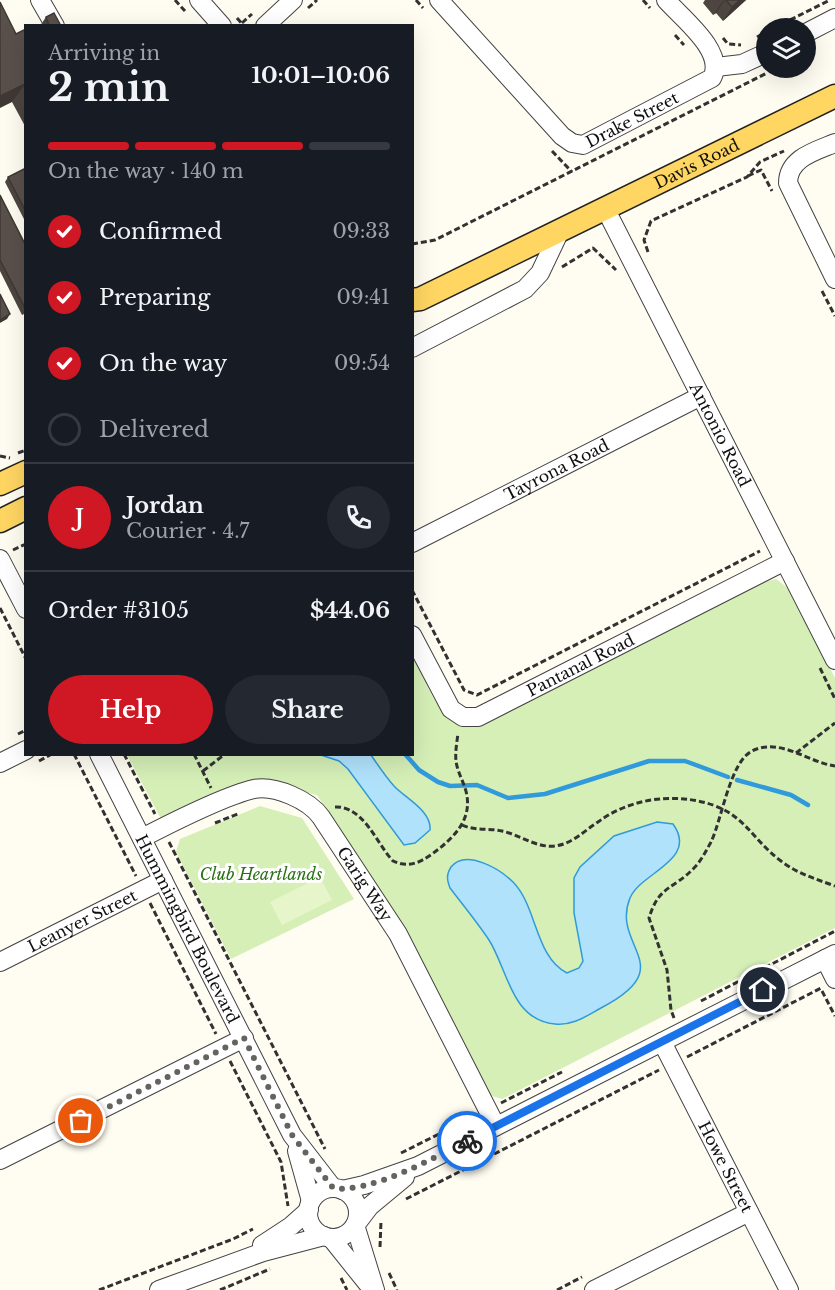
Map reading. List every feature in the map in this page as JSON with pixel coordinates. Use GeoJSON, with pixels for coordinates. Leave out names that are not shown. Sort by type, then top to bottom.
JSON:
{"type":"FeatureCollection","features":[{"type":"Feature","properties":{"kind":"main road","name":"Davis Road"},"geometry":{"type":"LineString","coordinates":[[414,299],[559,233],[835,96]]}},
{"type":"Feature","properties":{"kind":"main road"},"geometry":{"type":"LineString","coordinates":[[0,484],[24,473]]}},
{"type":"Feature","properties":{"kind":"main road"},"geometry":{"type":"LineString","coordinates":[[0,521],[24,509]]}},
{"type":"Feature","properties":{"kind":"street"},"geometry":{"type":"LineString","coordinates":[[40,0],[54,24]]}},
{"type":"Feature","properties":{"kind":"street"},"geometry":{"type":"LineString","coordinates":[[199,0],[220,24]]}},
{"type":"Feature","properties":{"kind":"street"},"geometry":{"type":"LineString","coordinates":[[267,24],[293,0]]}},
{"type":"Feature","properties":{"kind":"street","name":"Drake Street"},"geometry":{"type":"LineString","coordinates":[[439,0],[557,131],[566,140],[578,145],[594,140],[714,73],[756,58]]}},
{"type":"Feature","properties":{"kind":"street"},"geometry":{"type":"LineString","coordinates":[[662,8],[708,46],[714,56],[714,73]]}},
{"type":"Feature","properties":{"kind":"street"},"geometry":{"type":"LineString","coordinates":[[816,28],[835,18]]}},
{"type":"Feature","properties":{"kind":"street"},"geometry":{"type":"LineString","coordinates":[[835,142],[803,158],[789,171],[788,183],[835,279]]}},
{"type":"Feature","properties":{"kind":"street","name":"Antonio Road"},"geometry":{"type":"LineString","coordinates":[[606,210],[835,660]]}},
{"type":"Feature","properties":{"kind":"street"},"geometry":{"type":"LineString","coordinates":[[414,347],[525,289],[540,273],[559,233]]}},
{"type":"Feature","properties":{"kind":"street","name":"Tayrona Road"},"geometry":{"type":"LineString","coordinates":[[414,542],[701,396]]}},
{"type":"Feature","properties":{"kind":"street"},"geometry":{"type":"LineString","coordinates":[[0,559],[24,605]]}},
{"type":"Feature","properties":{"kind":"street","name":"Pantanal Road"},"geometry":{"type":"LineString","coordinates":[[414,639],[451,709],[463,717],[478,717],[785,561]]}},
{"type":"Feature","properties":{"kind":"street"},"geometry":{"type":"LineString","coordinates":[[0,763],[24,751]]}},
{"type":"Feature","properties":{"kind":"street","name":"Hummingbird Boulevard"},"geometry":{"type":"LineString","coordinates":[[100,756],[292,1135],[310,1205]]}},
{"type":"Feature","properties":{"kind":"street","name":"Garig Way"},"geometry":{"type":"LineString","coordinates":[[142,838],[219,803],[262,789],[303,800],[319,814],[398,934],[489,1130]]}},
{"type":"Feature","properties":{"kind":"street","name":"Leanyer Street"},"geometry":{"type":"LineString","coordinates":[[0,962],[163,880]]}},
{"type":"Feature","properties":{"kind":"street"},"geometry":{"type":"LineString","coordinates":[[235,1262],[283,1232],[324,1190],[364,1185],[418,1166],[830,956]]}},
{"type":"Feature","properties":{"kind":"street"},"geometry":{"type":"LineString","coordinates":[[828,984],[830,956]]}},
{"type":"Feature","properties":{"kind":"street"},"geometry":{"type":"LineString","coordinates":[[0,1160],[244,1038]]}},
{"type":"Feature","properties":{"kind":"street","name":"Howe Street"},"geometry":{"type":"LineString","coordinates":[[662,1042],[789,1290]]}},
{"type":"Feature","properties":{"kind":"street","name":"Hummingbird Boulevard"},"geometry":{"type":"LineString","coordinates":[[292,1135],[337,1189]]}},
{"type":"Feature","properties":{"kind":"street"},"geometry":{"type":"LineString","coordinates":[[159,1290],[288,1244],[347,1235],[387,1190],[418,1166]]}},
{"type":"Feature","properties":{"kind":"street"},"geometry":{"type":"LineString","coordinates":[[337,1189],[355,1200],[358,1215],[356,1224],[373,1290]]}},
{"type":"Feature","properties":{"kind":"street"},"geometry":{"type":"LineString","coordinates":[[310,1205],[312,1226],[328,1237],[356,1267],[373,1290]]}},
{"type":"Feature","properties":{"kind":"street"},"geometry":{"type":"LineString","coordinates":[[594,1290],[749,1212]]}},
{"type":"Feature","properties":{"kind":"path"},"geometry":{"type":"LineString","coordinates":[[643,0],[662,8]]}},
{"type":"Feature","properties":{"kind":"path"},"geometry":{"type":"LineString","coordinates":[[794,18],[830,0]]}},
{"type":"Feature","properties":{"kind":"path"},"geometry":{"type":"LineString","coordinates":[[672,32],[687,49]]}},
{"type":"Feature","properties":{"kind":"path"},"geometry":{"type":"LineString","coordinates":[[720,35],[728,44],[740,46],[756,37]]}},
{"type":"Feature","properties":{"kind":"path"},"geometry":{"type":"LineString","coordinates":[[714,73],[727,93]]}},
{"type":"Feature","properties":{"kind":"path"},"geometry":{"type":"LineString","coordinates":[[414,244],[435,240],[757,78]]}},
{"type":"Feature","properties":{"kind":"path"},"geometry":{"type":"LineString","coordinates":[[649,256],[644,240],[651,221],[747,177],[760,162],[792,148]]}},
{"type":"Feature","properties":{"kind":"path"},"geometry":{"type":"LineString","coordinates":[[0,456],[8,459],[24,451]]}},
{"type":"Feature","properties":{"kind":"path"},"geometry":{"type":"LineString","coordinates":[[414,594],[464,690],[477,695],[760,551]]}},
{"type":"Feature","properties":{"kind":"path"},"geometry":{"type":"LineString","coordinates":[[0,608],[24,655]]}},
{"type":"Feature","properties":{"kind":"path"},"geometry":{"type":"LineString","coordinates":[[796,753],[835,723]]}},
{"type":"Feature","properties":{"kind":"path"},"geometry":{"type":"LineString","coordinates":[[682,1032],[671,1010],[668,970],[649,918],[660,893],[693,869],[702,858],[723,810],[736,770],[745,756],[769,746],[835,766]]}},
{"type":"Feature","properties":{"kind":"path"},"geometry":{"type":"LineString","coordinates":[[319,814],[336,807],[352,811],[393,861],[409,865],[417,864],[443,846],[462,825],[468,804],[456,762],[456,748]]}},
{"type":"Feature","properties":{"kind":"path"},"geometry":{"type":"LineString","coordinates":[[195,756],[219,803]]}},
{"type":"Feature","properties":{"kind":"path"},"geometry":{"type":"LineString","coordinates":[[202,771],[222,756]]}},
{"type":"Feature","properties":{"kind":"path"},"geometry":{"type":"LineString","coordinates":[[462,825],[474,829],[504,831],[542,846],[556,846],[570,842],[612,813],[645,801],[681,799],[699,801],[723,810],[750,828],[782,861],[814,880],[835,886]]}},
{"type":"Feature","properties":{"kind":"path"},"geometry":{"type":"LineString","coordinates":[[209,825],[250,808]]}},
{"type":"Feature","properties":{"kind":"path"},"geometry":{"type":"LineString","coordinates":[[169,842],[179,837]]}},
{"type":"Feature","properties":{"kind":"path"},"geometry":{"type":"LineString","coordinates":[[401,1202],[828,984],[835,1016]]}},
{"type":"Feature","properties":{"kind":"path"},"geometry":{"type":"LineString","coordinates":[[468,1107],[489,1130],[492,1156]]}},
{"type":"Feature","properties":{"kind":"path"},"geometry":{"type":"LineString","coordinates":[[381,1212],[382,1256]]}},
{"type":"Feature","properties":{"kind":"path"},"geometry":{"type":"LineString","coordinates":[[384,1264],[397,1290]]}},
{"type":"Feature","properties":{"kind":"path"},"geometry":{"type":"LineString","coordinates":[[220,1290],[272,1268]]}},
{"type":"Feature","properties":{"kind":"path"},"geometry":{"type":"LineString","coordinates":[[338,1274],[347,1290]]}},
{"type":"Feature","properties":{"kind":"green space"},"geometry":{"type":"Polygon","coordinates":[[[776,579],[789,589],[835,678],[835,928],[502,1099],[489,1095],[401,922],[317,795],[267,783],[161,819],[128,756],[414,756],[414,656],[429,690],[444,712],[453,720],[464,725],[477,726],[764,582],[776,579]]]}},
{"type":"Feature","properties":{"kind":"green space","name":"Club Heartlands"},"geometry":{"type":"Polygon","coordinates":[[[260,806],[302,818],[354,899],[231,959],[176,852],[180,839],[260,806]]]}},
{"type":"Feature","properties":{"kind":"green space"},"geometry":{"type":"Polygon","coordinates":[[[320,877],[332,900],[282,925],[270,902],[320,877]]]}},
{"type":"Feature","properties":{"kind":"water"},"geometry":{"type":"Polygon","coordinates":[[[324,756],[372,756],[394,786],[417,805],[427,817],[430,830],[415,843],[404,845],[348,769],[339,761],[324,756]]]}},
{"type":"Feature","properties":{"kind":"water"},"geometry":{"type":"Polygon","coordinates":[[[657,822],[673,824],[679,836],[679,847],[674,856],[636,889],[630,898],[626,915],[628,930],[638,956],[640,968],[637,980],[625,993],[574,1022],[555,1024],[540,1020],[520,1004],[489,940],[450,888],[448,873],[451,867],[457,862],[474,860],[492,867],[513,882],[527,904],[548,955],[567,973],[579,968],[583,961],[574,913],[574,878],[580,867],[614,836],[657,822]]]}},
{"type":"Feature","properties":{"kind":"building"},"geometry":{"type":"Polygon","coordinates":[[[726,0],[740,0],[732,7],[726,0]]]}},
{"type":"Feature","properties":{"kind":"building"},"geometry":{"type":"Polygon","coordinates":[[[0,2],[16,34],[24,30],[24,84],[0,96],[0,2]]]}},
{"type":"Feature","properties":{"kind":"building"},"geometry":{"type":"Polygon","coordinates":[[[54,13],[60,24],[49,24],[46,17],[54,13]]]}},
{"type":"Feature","properties":{"kind":"building"},"geometry":{"type":"Polygon","coordinates":[[[24,169],[24,208],[8,177],[24,169]]]}},
{"type":"Feature","properties":{"kind":"building"},"geometry":{"type":"Polygon","coordinates":[[[0,195],[24,242],[24,306],[0,260],[0,195]]]}},
{"type":"Feature","properties":{"kind":"building"},"geometry":{"type":"Polygon","coordinates":[[[0,294],[10,314],[0,320],[0,294]]]}},
{"type":"Feature","properties":{"kind":"waterway"},"geometry":{"type":"LineString","coordinates":[[407,756],[419,770],[438,782],[450,786],[477,785],[508,798],[545,794],[649,761],[685,761],[728,777]]}},
{"type":"Feature","properties":{"kind":"waterway"},"geometry":{"type":"LineString","coordinates":[[737,780],[791,795],[808,805]]}},
{"type":"Feature","properties":{"kind":"way so far"},"geometry":{"type":"LineString","coordinates":[[81,1121],[244,1038],[292,1135],[321,1176],[333,1188],[342,1190],[364,1185],[418,1166],[467,1141]]}},
{"type":"Feature","properties":{"kind":"route"},"geometry":{"type":"LineString","coordinates":[[467,1141],[763,990]]}}]}
